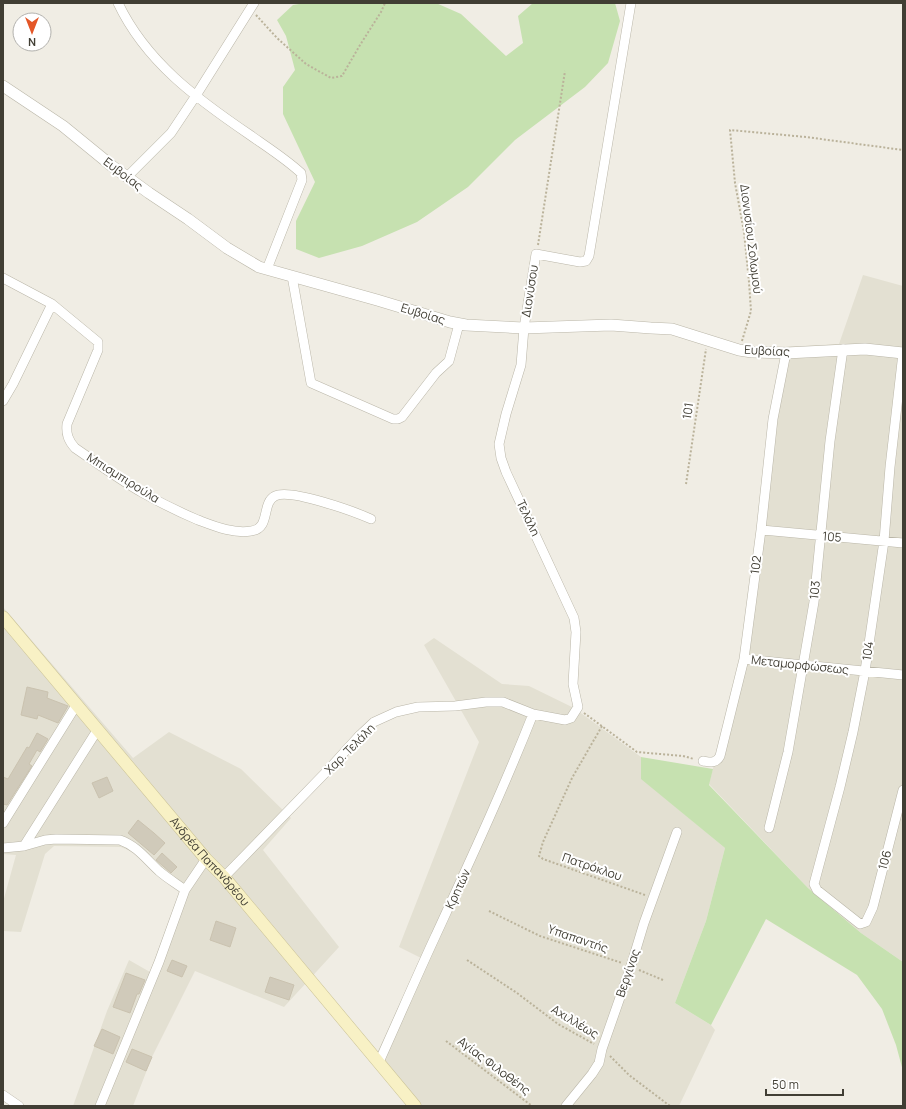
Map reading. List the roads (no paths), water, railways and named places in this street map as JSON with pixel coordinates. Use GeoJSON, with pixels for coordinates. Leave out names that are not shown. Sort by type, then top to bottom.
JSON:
{"type":"FeatureCollection","features":[{"type":"Feature","properties":{"kind":"main road","name":"Ανδρέα Παπανδρέου"},"geometry":{"type":"LineString","coordinates":[[3,616],[415,1106]]}},
{"type":"Feature","properties":{"kind":"street"},"geometry":{"type":"LineString","coordinates":[[118,3],[126,21],[148,51],[195,96],[300,172],[302,180],[267,269]]}},
{"type":"Feature","properties":{"kind":"street","name":"Διονύσου"},"geometry":{"type":"LineString","coordinates":[[524,328],[536,254],[580,262],[586,261],[589,256],[631,3]]}},
{"type":"Feature","properties":{"kind":"street"},"geometry":{"type":"LineString","coordinates":[[127,177],[171,133],[252,6]]}},
{"type":"Feature","properties":{"kind":"street","name":"Ευβοίας"},"geometry":{"type":"LineString","coordinates":[[3,86],[63,126],[127,177],[228,248],[259,267],[459,324],[524,328],[610,325],[672,329],[739,350],[752,352],[786,353],[865,349],[903,353]]}},
{"type":"Feature","properties":{"kind":"street"},"geometry":{"type":"LineString","coordinates":[[292,276],[311,383],[393,419],[402,417],[436,373],[449,361],[459,324]]}},
{"type":"Feature","properties":{"kind":"street","name":"Μπισμπιρούλα"},"geometry":{"type":"LineString","coordinates":[[3,278],[52,304],[96,340],[99,345],[67,424],[66,433],[74,448],[143,493],[179,512],[208,524],[229,530],[250,532],[257,530],[262,526],[267,507],[271,499],[275,496],[285,495],[311,499],[344,508],[371,519]]}},
{"type":"Feature","properties":{"kind":"street"},"geometry":{"type":"LineString","coordinates":[[3,401],[16,378],[52,304]]}},
{"type":"Feature","properties":{"kind":"street","name":"Τελάλη"},"geometry":{"type":"LineString","coordinates":[[524,328],[522,365],[500,436],[499,451],[506,472],[574,618],[576,632],[573,684],[578,707]]}},
{"type":"Feature","properties":{"kind":"street","name":"103"},"geometry":{"type":"LineString","coordinates":[[770,828],[788,752],[814,602],[830,441],[843,349]]}},
{"type":"Feature","properties":{"kind":"street","name":"102"},"geometry":{"type":"LineString","coordinates":[[703,761],[714,762],[720,756],[744,659],[761,530],[773,418],[786,353]]}},
{"type":"Feature","properties":{"kind":"street","name":"104"},"geometry":{"type":"LineString","coordinates":[[860,924],[817,890],[814,884],[840,788],[865,671],[884,541],[890,467],[903,353]]}},
{"type":"Feature","properties":{"kind":"street","name":"105"},"geometry":{"type":"LineString","coordinates":[[761,530],[903,543]]}},
{"type":"Feature","properties":{"kind":"street","name":"Μεταμορφώσεως"},"geometry":{"type":"LineString","coordinates":[[744,659],[903,675]]}},
{"type":"Feature","properties":{"kind":"street","name":"Χαρ. Τελάλη"},"geometry":{"type":"LineString","coordinates":[[224,877],[374,722],[396,712],[418,707],[455,706],[486,702],[503,702],[533,714],[567,720],[571,718],[578,707]]}},
{"type":"Feature","properties":{"kind":"street"},"geometry":{"type":"LineString","coordinates":[[3,823],[77,704]]}},
{"type":"Feature","properties":{"kind":"street","name":"Κρητών"},"geometry":{"type":"LineString","coordinates":[[379,1062],[510,773],[533,714]]}},
{"type":"Feature","properties":{"kind":"street"},"geometry":{"type":"LineString","coordinates":[[24,846],[98,729]]}},
{"type":"Feature","properties":{"kind":"street","name":"106"},"geometry":{"type":"LineString","coordinates":[[860,924],[866,922],[873,907],[903,790]]}},
{"type":"Feature","properties":{"kind":"street","name":"Βεργίνας"},"geometry":{"type":"LineString","coordinates":[[566,1106],[592,1074],[598,1063],[644,924],[677,832]]}},
{"type":"Feature","properties":{"kind":"street"},"geometry":{"type":"LineString","coordinates":[[3,848],[24,846],[45,840],[56,839],[120,840],[130,843],[138,849],[161,872],[185,890]]}},
{"type":"Feature","properties":{"kind":"street"},"geometry":{"type":"LineString","coordinates":[[100,1106],[159,962],[185,890],[206,859]]}},
{"type":"Feature","properties":{"kind":"street"},"geometry":{"type":"LineString","coordinates":[[3,1095],[19,1106]]}}]}
